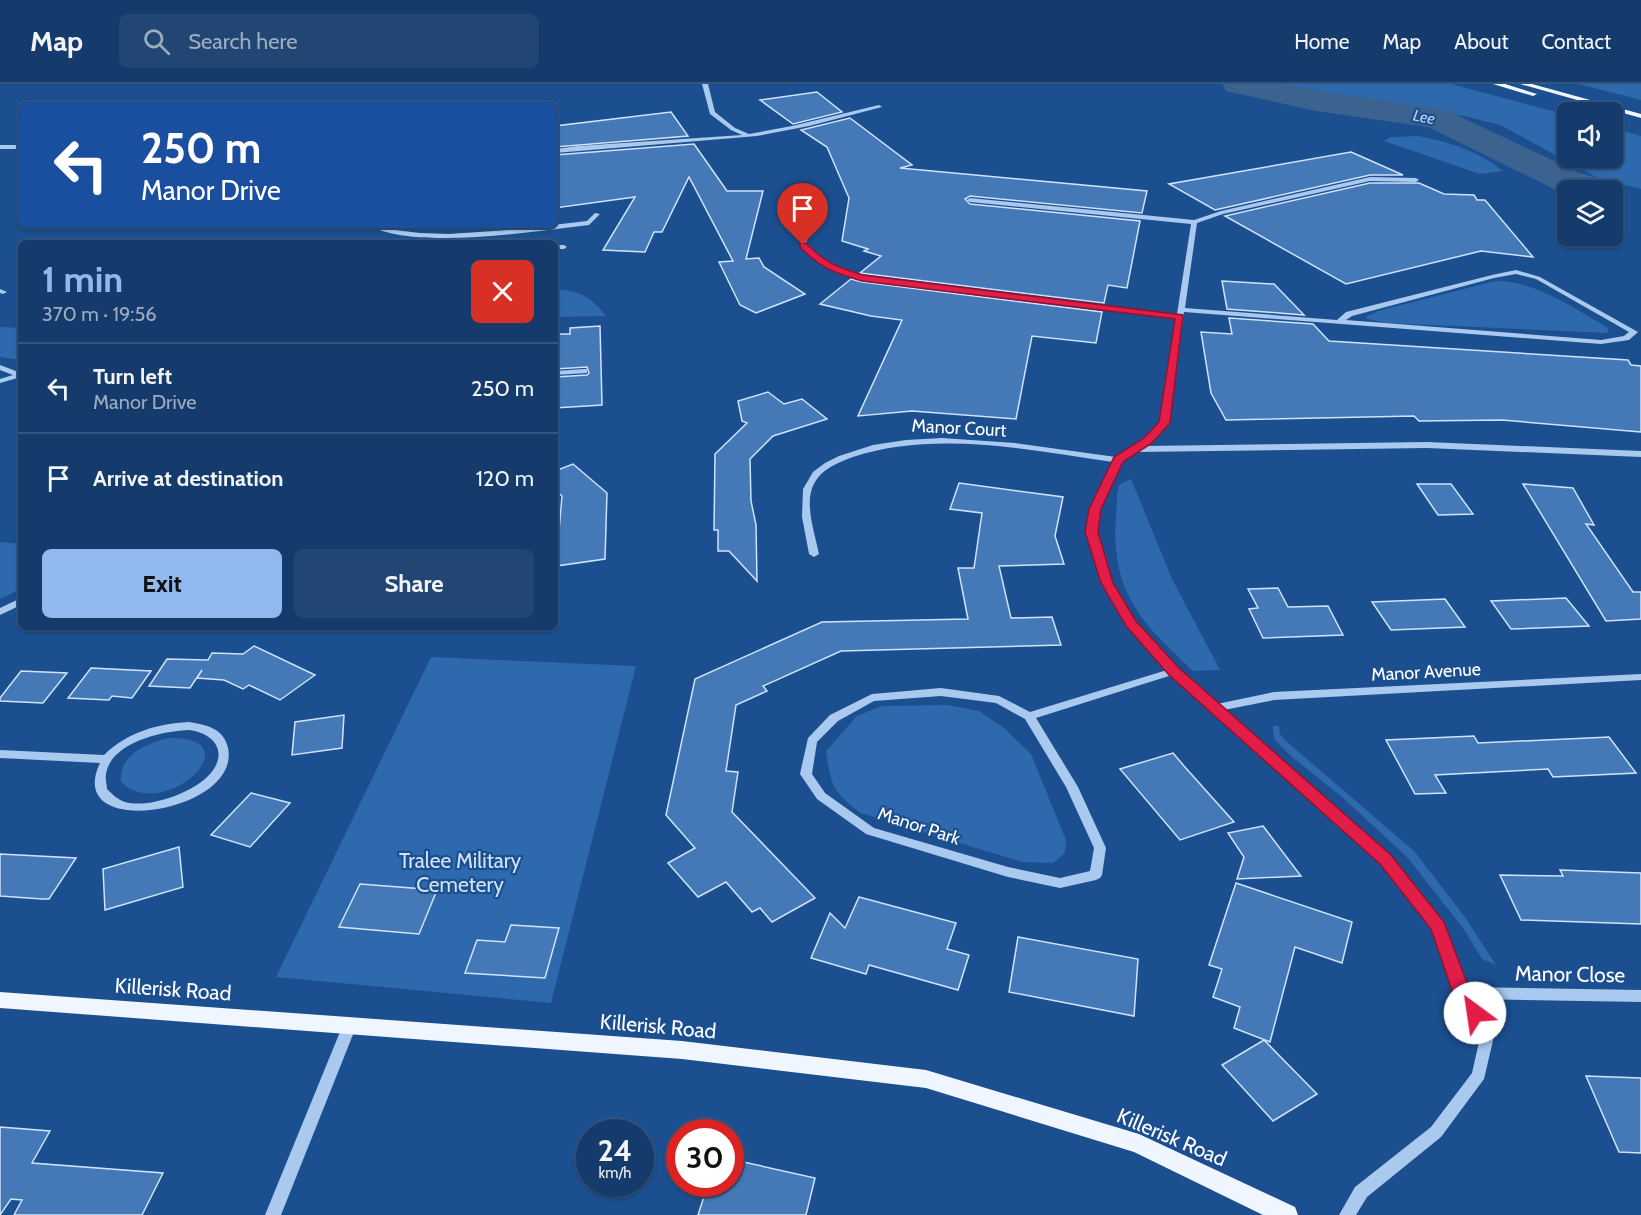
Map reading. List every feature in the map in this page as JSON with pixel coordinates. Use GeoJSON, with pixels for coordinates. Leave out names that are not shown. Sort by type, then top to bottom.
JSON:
{"type":"FeatureCollection","features":[{"type":"Feature","properties":{"kind":"main road"},"geometry":{"type":"LineString","coordinates":[[1497,84],[1563,102]]}},
{"type":"Feature","properties":{"kind":"main road"},"geometry":{"type":"LineString","coordinates":[[1524,84],[1641,116]]}},
{"type":"Feature","properties":{"kind":"main road"},"geometry":{"type":"LineString","coordinates":[[1623,119],[1641,124]]}},
{"type":"Feature","properties":{"kind":"main road","name":"Killerisk Road"},"geometry":{"type":"LineString","coordinates":[[0,1000],[682,1050],[926,1079],[1138,1144],[1287,1215]]}},
{"type":"Feature","properties":{"kind":"street"},"geometry":{"type":"LineString","coordinates":[[705,84],[712,113],[733,129],[750,136]]}},
{"type":"Feature","properties":{"kind":"street"},"geometry":{"type":"LineString","coordinates":[[558,151],[604,144],[750,136],[801,127],[879,107]]}},
{"type":"Feature","properties":{"kind":"street"},"geometry":{"type":"LineString","coordinates":[[0,147],[18,147]]}},
{"type":"Feature","properties":{"kind":"street"},"geometry":{"type":"LineString","coordinates":[[970,200],[1194,222],[1221,213],[1370,179],[1416,180]]}},
{"type":"Feature","properties":{"kind":"street"},"geometry":{"type":"LineString","coordinates":[[812,199],[803,245],[819,261],[834,269],[862,278],[1181,313],[1601,342],[1626,338],[1634,332],[1538,278],[1516,272],[1349,314],[1338,323]]}},
{"type":"Feature","properties":{"kind":"street"},"geometry":{"type":"LineString","coordinates":[[558,228],[590,223],[597,214]]}},
{"type":"Feature","properties":{"kind":"street"},"geometry":{"type":"LineString","coordinates":[[1194,222],[1164,423],[1148,441],[1118,460],[1095,509],[1091,532],[1107,583],[1131,623],[1174,671],[1385,860],[1438,926],[1462,993],[1488,1032],[1479,1075],[1436,1132],[1361,1192],[1347,1215]]}},
{"type":"Feature","properties":{"kind":"street"},"geometry":{"type":"LineString","coordinates":[[386,228],[408,233],[459,235],[522,233],[556,228]]}},
{"type":"Feature","properties":{"kind":"street"},"geometry":{"type":"LineString","coordinates":[[558,247],[564,247]]}},
{"type":"Feature","properties":{"kind":"street"},"geometry":{"type":"LineString","coordinates":[[0,367],[18,374]]}},
{"type":"Feature","properties":{"kind":"street"},"geometry":{"type":"LineString","coordinates":[[558,373],[584,371]]}},
{"type":"Feature","properties":{"kind":"street"},"geometry":{"type":"LineString","coordinates":[[0,381],[18,376]]}},
{"type":"Feature","properties":{"kind":"street","name":"Manor Court"},"geometry":{"type":"LineString","coordinates":[[814,554],[806,505],[808,483],[822,467],[860,450],[903,441],[959,441],[1118,460]]}},
{"type":"Feature","properties":{"kind":"street"},"geometry":{"type":"LineString","coordinates":[[1133,449],[1427,445],[1641,454]]}},
{"type":"Feature","properties":{"kind":"street"},"geometry":{"type":"LineString","coordinates":[[0,612],[18,603]]}},
{"type":"Feature","properties":{"kind":"street"},"geometry":{"type":"LineString","coordinates":[[1029,716],[1174,671]]}},
{"type":"Feature","properties":{"kind":"street","name":"Manor Avenue"},"geometry":{"type":"LineString","coordinates":[[1214,708],[1274,696],[1641,677]]}},
{"type":"Feature","properties":{"kind":"street","name":"Manor Park"},"geometry":{"type":"LineString","coordinates":[[941,692],[999,700],[1029,716],[1072,786],[1100,848],[1096,875],[1060,883],[1008,872],[870,831],[821,796],[806,774],[812,741],[834,718],[872,698],[941,692]]}},
{"type":"Feature","properties":{"kind":"street"},"geometry":{"type":"LineString","coordinates":[[0,754],[107,759],[121,746],[136,737],[156,729],[182,725],[200,727],[214,733],[223,743],[224,757],[218,771],[199,789],[179,800],[155,806],[126,807],[111,801],[100,790],[100,774],[107,759]]}},
{"type":"Feature","properties":{"kind":"street","name":"Manor Close"},"geometry":{"type":"LineString","coordinates":[[1462,993],[1641,996]]}},
{"type":"Feature","properties":{"kind":"street"},"geometry":{"type":"LineString","coordinates":[[273,1215],[349,1027]]}},
{"type":"Feature","properties":{"kind":"green space"},"geometry":{"type":"Polygon","coordinates":[[[1278,84],[1451,84],[1557,112],[1557,156],[1500,125],[1464,116],[1323,98],[1278,84]]]}},
{"type":"Feature","properties":{"kind":"green space"},"geometry":{"type":"Polygon","coordinates":[[[1578,84],[1641,84],[1641,100],[1578,84]]]}},
{"type":"Feature","properties":{"kind":"green space"},"geometry":{"type":"Polygon","coordinates":[[[1623,131],[1641,136],[1641,189],[1623,184],[1623,180],[1598,178],[1580,168],[1623,168],[1623,131]]]}},
{"type":"Feature","properties":{"kind":"green space"},"geometry":{"type":"Polygon","coordinates":[[[1418,136],[1463,148],[1503,171],[1480,174],[1384,141],[1391,137],[1418,136]]]}},
{"type":"Feature","properties":{"kind":"green space"},"geometry":{"type":"Polygon","coordinates":[[[1495,281],[1525,285],[1554,297],[1609,328],[1607,333],[1387,323],[1367,319],[1367,316],[1378,311],[1495,281]]]}},
{"type":"Feature","properties":{"kind":"green space"},"geometry":{"type":"Polygon","coordinates":[[[558,289],[584,296],[606,316],[558,317],[558,289]]]}},
{"type":"Feature","properties":{"kind":"green space"},"geometry":{"type":"Polygon","coordinates":[[[0,327],[18,328],[18,360],[0,357],[0,327]]]}},
{"type":"Feature","properties":{"kind":"green space"},"geometry":{"type":"Polygon","coordinates":[[[1131,479],[1172,579],[1220,670],[1193,671],[1142,618],[1125,587],[1119,569],[1115,528],[1119,485],[1131,479]]]}},
{"type":"Feature","properties":{"kind":"green space"},"geometry":{"type":"Polygon","coordinates":[[[0,542],[18,544],[18,590],[0,599],[0,542]]]}},
{"type":"Feature","properties":{"kind":"green space","name":"Tralee Military Cemetery"},"geometry":{"type":"Polygon","coordinates":[[[431,657],[636,666],[551,1003],[276,977],[431,657]]]}},
{"type":"Feature","properties":{"kind":"green space"},"geometry":{"type":"Polygon","coordinates":[[[947,705],[979,711],[1004,728],[1031,754],[1066,840],[1065,853],[1053,863],[1022,862],[861,813],[838,793],[832,780],[826,751],[857,716],[882,706],[947,705]]]}},
{"type":"Feature","properties":{"kind":"green space"},"geometry":{"type":"Polygon","coordinates":[[[1273,726],[1279,726],[1280,734],[1286,741],[1414,851],[1465,917],[1496,965],[1482,959],[1463,928],[1407,857],[1342,797],[1292,757],[1274,739],[1273,726]]]}},
{"type":"Feature","properties":{"kind":"green space"},"geometry":{"type":"Polygon","coordinates":[[[168,738],[193,741],[204,750],[203,762],[194,775],[178,786],[159,793],[139,792],[121,782],[124,765],[135,752],[168,738]]]}},
{"type":"Feature","properties":{"kind":"building"},"geometry":{"type":"Polygon","coordinates":[[[817,92],[842,112],[793,124],[760,100],[817,92]]]}},
{"type":"Feature","properties":{"kind":"building"},"geometry":{"type":"Polygon","coordinates":[[[671,112],[688,136],[558,147],[558,126],[671,112]]]}},
{"type":"Feature","properties":{"kind":"building"},"geometry":{"type":"Polygon","coordinates":[[[850,118],[912,165],[900,168],[1147,191],[1142,213],[970,196],[965,199],[970,204],[1140,221],[1127,288],[1108,285],[1104,303],[860,273],[881,256],[864,251],[868,249],[842,241],[849,198],[827,147],[801,130],[850,118]]]}},
{"type":"Feature","properties":{"kind":"building"},"geometry":{"type":"Polygon","coordinates":[[[694,144],[727,191],[763,191],[746,259],[759,258],[764,267],[805,294],[756,313],[740,305],[719,262],[733,261],[689,177],[662,232],[654,232],[645,252],[603,250],[635,197],[558,208],[558,155],[694,144]]]}},
{"type":"Feature","properties":{"kind":"building"},"geometry":{"type":"Polygon","coordinates":[[[1351,152],[1403,175],[1370,175],[1215,210],[1169,184],[1351,152]]]}},
{"type":"Feature","properties":{"kind":"building"},"geometry":{"type":"Polygon","coordinates":[[[1370,183],[1419,183],[1444,194],[1474,195],[1477,200],[1485,200],[1533,257],[1481,251],[1346,284],[1225,216],[1370,183]]]}},
{"type":"Feature","properties":{"kind":"building"},"geometry":{"type":"Polygon","coordinates":[[[851,279],[1102,312],[1096,343],[1032,336],[1016,419],[912,411],[858,416],[902,320],[871,316],[820,304],[851,279]]]}},
{"type":"Feature","properties":{"kind":"building"},"geometry":{"type":"Polygon","coordinates":[[[1222,281],[1274,284],[1304,315],[1227,309],[1222,281]]]}},
{"type":"Feature","properties":{"kind":"building"},"geometry":{"type":"Polygon","coordinates":[[[1229,318],[1313,324],[1329,341],[1628,360],[1631,365],[1641,366],[1641,432],[1502,420],[1419,421],[1414,416],[1226,420],[1211,393],[1201,332],[1232,334],[1229,318]]]}},
{"type":"Feature","properties":{"kind":"building"},"geometry":{"type":"Polygon","coordinates":[[[600,326],[602,405],[558,408],[558,377],[589,373],[587,367],[558,369],[558,334],[570,334],[570,328],[600,326]]]}},
{"type":"Feature","properties":{"kind":"building"},"geometry":{"type":"Polygon","coordinates":[[[768,392],[784,404],[802,399],[827,419],[773,436],[750,459],[751,501],[756,525],[757,581],[729,551],[718,551],[718,530],[714,530],[715,454],[747,423],[742,421],[738,401],[768,392]]]}},
{"type":"Feature","properties":{"kind":"building"},"geometry":{"type":"Polygon","coordinates":[[[573,464],[607,493],[605,559],[558,566],[562,496],[558,493],[558,470],[573,464]]]}},
{"type":"Feature","properties":{"kind":"building"},"geometry":{"type":"Polygon","coordinates":[[[959,483],[1063,497],[1055,536],[1064,564],[999,566],[1011,618],[1052,617],[1061,645],[841,651],[763,686],[767,691],[736,705],[726,771],[738,772],[732,812],[815,898],[772,922],[760,908],[752,912],[726,882],[698,897],[668,863],[695,848],[666,815],[695,679],[822,622],[968,619],[958,568],[974,568],[982,513],[950,509],[959,483]]]}},
{"type":"Feature","properties":{"kind":"building"},"geometry":{"type":"Polygon","coordinates":[[[1417,484],[1451,484],[1473,514],[1438,515],[1417,484]]]}},
{"type":"Feature","properties":{"kind":"building"},"geometry":{"type":"Polygon","coordinates":[[[1523,484],[1573,488],[1594,525],[1586,524],[1633,592],[1641,592],[1641,619],[1606,621],[1523,484]]]}},
{"type":"Feature","properties":{"kind":"building"},"geometry":{"type":"Polygon","coordinates":[[[1278,588],[1288,607],[1328,606],[1343,635],[1263,638],[1249,609],[1258,608],[1248,589],[1278,588]]]}},
{"type":"Feature","properties":{"kind":"building"},"geometry":{"type":"Polygon","coordinates":[[[1566,598],[1589,626],[1511,629],[1491,601],[1566,598]]]}},
{"type":"Feature","properties":{"kind":"building"},"geometry":{"type":"Polygon","coordinates":[[[1445,599],[1465,627],[1391,630],[1372,602],[1445,599]]]}},
{"type":"Feature","properties":{"kind":"building"},"geometry":{"type":"Polygon","coordinates":[[[254,646],[315,675],[280,700],[249,685],[243,689],[224,680],[197,678],[202,670],[190,688],[149,686],[167,659],[208,660],[212,653],[243,654],[254,646]]]}},
{"type":"Feature","properties":{"kind":"building"},"geometry":{"type":"Polygon","coordinates":[[[91,668],[151,671],[132,698],[112,696],[109,700],[68,698],[91,668]]]}},
{"type":"Feature","properties":{"kind":"building"},"geometry":{"type":"Polygon","coordinates":[[[21,671],[67,673],[43,703],[0,701],[21,671]]]}},
{"type":"Feature","properties":{"kind":"building"},"geometry":{"type":"Polygon","coordinates":[[[344,715],[342,748],[292,755],[295,722],[344,715]]]}},
{"type":"Feature","properties":{"kind":"building"},"geometry":{"type":"Polygon","coordinates":[[[1474,736],[1478,743],[1609,737],[1636,773],[1553,777],[1548,769],[1435,775],[1446,793],[1415,794],[1386,740],[1474,736]]]}},
{"type":"Feature","properties":{"kind":"building"},"geometry":{"type":"Polygon","coordinates":[[[1173,753],[1234,822],[1180,840],[1120,769],[1173,753]]]}},
{"type":"Feature","properties":{"kind":"building"},"geometry":{"type":"Polygon","coordinates":[[[251,793],[290,803],[250,847],[211,835],[251,793]]]}},
{"type":"Feature","properties":{"kind":"building"},"geometry":{"type":"Polygon","coordinates":[[[1263,826],[1301,876],[1237,879],[1244,857],[1228,833],[1263,826]]]}},
{"type":"Feature","properties":{"kind":"building"},"geometry":{"type":"Polygon","coordinates":[[[179,847],[183,887],[105,910],[103,869],[179,847]]]}},
{"type":"Feature","properties":{"kind":"building"},"geometry":{"type":"Polygon","coordinates":[[[0,854],[76,858],[49,899],[42,899],[0,896],[0,854]]]}},
{"type":"Feature","properties":{"kind":"building"},"geometry":{"type":"Polygon","coordinates":[[[1560,870],[1641,873],[1641,924],[1521,920],[1500,875],[1563,876],[1560,870]]]}},
{"type":"Feature","properties":{"kind":"building"},"geometry":{"type":"Polygon","coordinates":[[[1236,883],[1352,922],[1342,963],[1295,947],[1270,1042],[1234,1028],[1240,1007],[1213,997],[1222,969],[1209,965],[1236,883]]]}},
{"type":"Feature","properties":{"kind":"building"},"geometry":{"type":"Polygon","coordinates":[[[360,884],[437,890],[419,934],[339,927],[360,884]]]}},
{"type":"Feature","properties":{"kind":"building"},"geometry":{"type":"Polygon","coordinates":[[[859,897],[956,923],[947,949],[969,955],[958,990],[869,965],[866,974],[811,958],[830,913],[845,928],[859,897]]]}},
{"type":"Feature","properties":{"kind":"building"},"geometry":{"type":"Polygon","coordinates":[[[511,925],[559,928],[545,978],[465,973],[477,940],[505,942],[511,925]]]}},
{"type":"Feature","properties":{"kind":"building"},"geometry":{"type":"Polygon","coordinates":[[[1018,937],[1138,959],[1134,1016],[1009,992],[1018,937]]]}},
{"type":"Feature","properties":{"kind":"building"},"geometry":{"type":"Polygon","coordinates":[[[1264,1040],[1317,1094],[1273,1121],[1222,1065],[1264,1040]]]}},
{"type":"Feature","properties":{"kind":"building"},"geometry":{"type":"Polygon","coordinates":[[[1586,1076],[1641,1078],[1641,1153],[1619,1152],[1586,1076]]]}},
{"type":"Feature","properties":{"kind":"building"},"geometry":{"type":"Polygon","coordinates":[[[0,1127],[50,1131],[32,1163],[163,1173],[142,1215],[14,1215],[22,1200],[11,1199],[0,1215],[0,1127]]]}},
{"type":"Feature","properties":{"kind":"building"},"geometry":{"type":"Polygon","coordinates":[[[744,1162],[815,1178],[806,1215],[698,1215],[704,1197],[744,1197],[744,1162]]]}},
{"type":"Feature","properties":{"kind":"waterway","name":"Lee"},"geometry":{"type":"LineString","coordinates":[[1237,84],[1316,101],[1436,118],[1565,180]]}},
{"type":"Feature","properties":{"kind":"route"},"geometry":{"type":"LineString","coordinates":[[803,245],[819,261],[834,269],[862,278],[1180,317],[1164,423],[1148,441],[1118,460],[1095,509],[1091,532],[1107,583],[1131,623],[1174,671],[1385,860],[1438,926],[1462,993],[1475,1013]]}}]}
